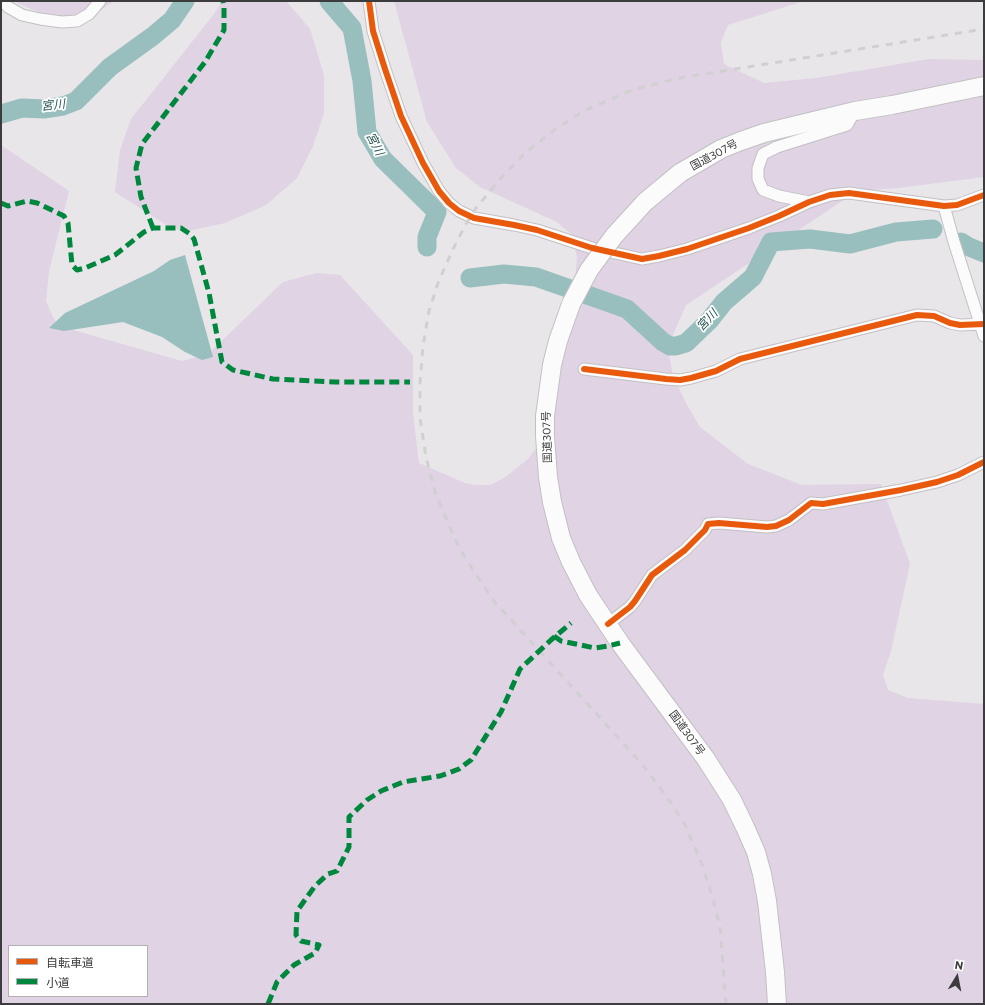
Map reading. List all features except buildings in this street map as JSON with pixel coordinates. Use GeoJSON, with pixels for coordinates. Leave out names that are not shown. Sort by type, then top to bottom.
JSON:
{"type":"FeatureCollection","features":[{"type":"Feature","properties":{"kind":"highway","name":"国道307号"},"geometry":{"type":"LineString","coordinates":[[776,1004],[775,972],[767,901],[756,852],[746,827],[732,800],[706,759],[620,642],[588,594],[571,562],[561,538],[548,477],[545,436],[547,394],[552,365],[558,340],[571,304],[589,270],[630,217],[662,187],[680,173],[721,149],[764,133],[855,111],[984,86]]}},
{"type":"Feature","properties":{"kind":"street"},"geometry":{"type":"LineString","coordinates":[[3,1],[8,7],[22,15],[62,22],[76,21],[90,14],[100,1]]}},
{"type":"Feature","properties":{"kind":"street"},"geometry":{"type":"LineString","coordinates":[[369,1],[373,31],[385,69],[401,116],[423,163],[439,191],[449,203],[459,211],[474,218],[537,230],[592,248],[642,259],[687,249],[749,228],[809,202],[830,195],[849,193],[944,206],[957,205],[984,195]]}},
{"type":"Feature","properties":{"kind":"street"},"geometry":{"type":"LineString","coordinates":[[809,202],[779,196],[764,190],[758,179],[758,168],[763,154],[778,147],[846,125],[855,111]]}},
{"type":"Feature","properties":{"kind":"street"},"geometry":{"type":"LineString","coordinates":[[944,206],[954,242],[982,324],[984,336]]}},
{"type":"Feature","properties":{"kind":"street"},"geometry":{"type":"LineString","coordinates":[[584,369],[680,380],[716,371],[740,359],[917,315],[934,316],[950,323],[960,325],[982,324]]}},
{"type":"Feature","properties":{"kind":"street"},"geometry":{"type":"LineString","coordinates":[[608,624],[630,607],[652,575],[685,550],[705,530],[708,524],[767,527],[776,526],[789,520],[811,503],[823,504],[902,490],[937,482],[958,475],[984,462]]}},
{"type":"Feature","properties":{"kind":"shaded area"},"geometry":{"type":"Polygon","coordinates":[[[13,1],[114,1],[89,18],[54,19],[13,1]]]}},
{"type":"Feature","properties":{"kind":"shaded area"},"geometry":{"type":"Polygon","coordinates":[[[222,1],[286,1],[310,29],[324,75],[324,113],[313,146],[297,178],[266,205],[225,223],[188,231],[171,228],[115,192],[120,150],[131,119],[214,14],[222,1]]]}},
{"type":"Feature","properties":{"kind":"shaded area"},"geometry":{"type":"Polygon","coordinates":[[[394,1],[804,1],[728,25],[721,42],[724,64],[764,83],[816,78],[929,59],[984,60],[984,177],[898,188],[857,191],[686,305],[668,351],[673,375],[686,403],[700,427],[748,464],[802,485],[881,484],[910,564],[891,651],[883,675],[888,690],[908,698],[984,704],[984,1004],[1,1004],[1,145],[69,191],[49,271],[46,301],[59,326],[182,361],[208,354],[283,282],[317,273],[340,275],[413,355],[413,413],[419,463],[465,483],[490,485],[504,478],[528,459],[541,442],[573,303],[577,257],[572,235],[557,222],[480,187],[456,168],[427,122],[394,1]]]}},
{"type":"Feature","properties":{"kind":"water"},"geometry":{"type":"Polygon","coordinates":[[[185,255],[213,357],[202,360],[185,352],[162,337],[123,322],[64,331],[49,328],[65,313],[154,271],[170,260],[185,255]]]}},
{"type":"Feature","properties":{"kind":"waterway","name":"宮川"},"geometry":{"type":"LineString","coordinates":[[1,114],[22,108],[44,109],[63,106],[76,101],[110,67],[153,36],[172,20],[185,1]]}},
{"type":"Feature","properties":{"kind":"waterway","name":"宮川"},"geometry":{"type":"LineString","coordinates":[[329,1],[352,28],[362,81],[367,132],[383,159],[437,212],[427,237],[427,247]]}},
{"type":"Feature","properties":{"kind":"waterway","name":"宮川"},"geometry":{"type":"LineString","coordinates":[[470,278],[504,274],[536,277],[627,309],[663,342],[670,346],[676,346],[686,343],[709,321],[724,302],[753,277],[771,242],[810,239],[850,244],[896,232],[933,229]]}},
{"type":"Feature","properties":{"kind":"waterway","name":"宮川"},"geometry":{"type":"LineString","coordinates":[[961,242],[984,253]]}},
{"type":"Feature","properties":{"kind":"railway"},"geometry":{"type":"LineString","coordinates":[[726,1004],[720,927],[702,864],[685,825],[671,803],[642,764],[494,601],[459,547],[448,523],[435,492],[426,457],[420,418],[420,383],[423,346],[429,311],[438,283],[452,251],[476,208],[502,177],[525,153],[557,128],[586,110],[632,90],[679,78],[984,29]]}},
{"type":"Feature","properties":{"kind":"marked path"},"geometry":{"type":"LineString","coordinates":[[153,228],[141,197],[136,168],[142,144],[205,62],[224,30],[223,1]]}},
{"type":"Feature","properties":{"kind":"marked path"},"geometry":{"type":"LineString","coordinates":[[1,203],[8,206],[27,201],[37,203],[64,216],[68,223],[72,265],[77,270],[115,255],[144,232],[153,228],[181,228],[190,234],[194,239],[209,293],[222,362],[233,370],[273,379],[335,382],[410,382]]}},
{"type":"Feature","properties":{"kind":"marked path"},"geometry":{"type":"LineString","coordinates":[[268,1004],[277,982],[294,965],[315,953],[319,945],[301,941],[296,935],[297,911],[315,886],[328,874],[337,871],[349,847],[349,817],[367,800],[381,791],[403,782],[440,776],[459,769],[471,760],[501,712],[520,669],[571,623]]}},
{"type":"Feature","properties":{"kind":"marked path"},"geometry":{"type":"LineString","coordinates":[[554,636],[561,641],[595,648],[620,643]]}},
{"type":"Feature","properties":{"kind":"cycle path"},"geometry":{"type":"LineString","coordinates":[[369,1],[373,31],[385,69],[401,116],[423,163],[439,191],[449,203],[459,211],[474,218],[537,230],[592,248],[642,259],[687,249],[749,228],[809,202],[830,195],[849,193],[944,206],[957,205],[984,195]]}},
{"type":"Feature","properties":{"kind":"cycle path"},"geometry":{"type":"LineString","coordinates":[[584,369],[680,380],[716,371],[740,359],[917,315],[934,316],[950,323],[960,325],[984,324]]}},
{"type":"Feature","properties":{"kind":"cycle path"},"geometry":{"type":"LineString","coordinates":[[608,624],[630,607],[652,575],[685,550],[705,530],[708,524],[719,523],[767,527],[776,526],[789,520],[811,503],[823,504],[937,482],[958,475],[984,462]]}}]}
